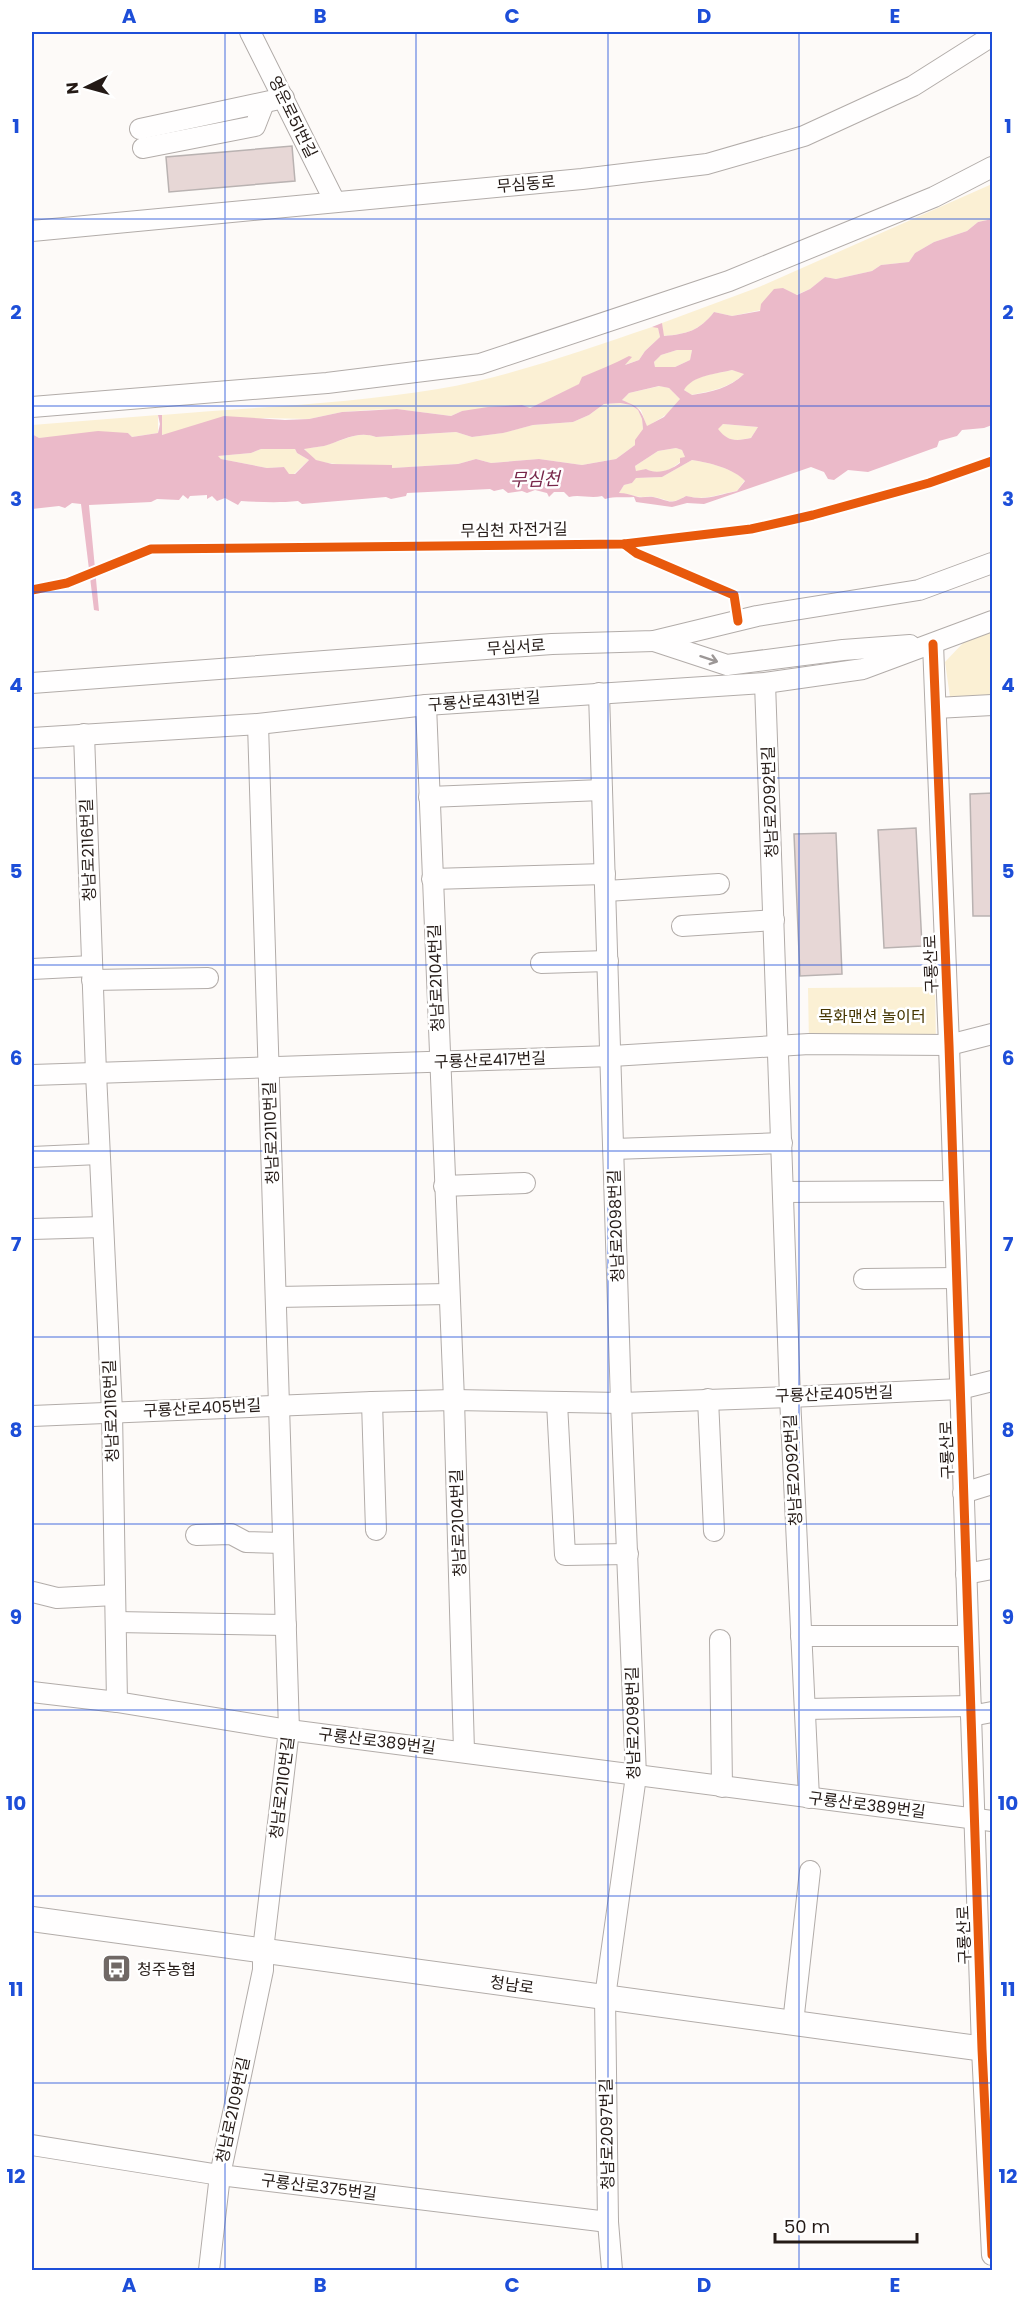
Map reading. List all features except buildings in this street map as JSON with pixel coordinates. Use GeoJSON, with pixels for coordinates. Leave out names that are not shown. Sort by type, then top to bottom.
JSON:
{"type":"FeatureCollection","features":[{"type":"Feature","properties":{"kind":"main road","name":"청남로"},"geometry":{"type":"LineString","coordinates":[[32,1919],[987,2050]]}},
{"type":"Feature","properties":{"kind":"street","name":"영운로51번길"},"geometry":{"type":"LineString","coordinates":[[250,32],[335,202]]}},
{"type":"Feature","properties":{"kind":"street","name":"무심동로"},"geometry":{"type":"LineString","coordinates":[[32,231],[582,179],[706,164],[804,136],[913,86],[993,36]]}},
{"type":"Feature","properties":{"kind":"street"},"geometry":{"type":"LineString","coordinates":[[142,139],[284,98]]}},
{"type":"Feature","properties":{"kind":"street"},"geometry":{"type":"LineString","coordinates":[[32,407],[327,383],[480,364],[729,281],[934,197],[993,167]]}},
{"type":"Feature","properties":{"kind":"street","name":"무심서로"},"geometry":{"type":"LineString","coordinates":[[32,683],[552,644],[654,641],[757,616],[919,590],[993,563]]}},
{"type":"Feature","properties":{"kind":"street"},"geometry":{"type":"LineString","coordinates":[[933,644],[993,616]]}},
{"type":"Feature","properties":{"kind":"street"},"geometry":{"type":"LineString","coordinates":[[654,641],[727,665],[843,650],[933,644],[993,621]]}},
{"type":"Feature","properties":{"kind":"street","name":"구룡산로431번길"},"geometry":{"type":"LineString","coordinates":[[32,738],[258,724],[426,705],[765,683],[863,669],[933,644]]}},
{"type":"Feature","properties":{"kind":"street","name":"구룡산로"},"geometry":{"type":"LineString","coordinates":[[933,644],[971,1711],[984,1820],[993,2255]]}},
{"type":"Feature","properties":{"kind":"street","name":"청남로2092번길"},"geometry":{"type":"LineString","coordinates":[[765,683],[790,1397],[809,1798]]}},
{"type":"Feature","properties":{"kind":"street","name":"청남로2098번길"},"geometry":{"type":"LineString","coordinates":[[599,693],[621,1403],[636,1776],[605,1997]]}},
{"type":"Feature","properties":{"kind":"street","name":"청남로2104번길"},"geometry":{"type":"LineString","coordinates":[[426,705],[454,1400],[464,1751]]}},
{"type":"Feature","properties":{"kind":"street"},"geometry":{"type":"LineString","coordinates":[[936,708],[993,705]]}},
{"type":"Feature","properties":{"kind":"street","name":"청남로2110번길"},"geometry":{"type":"LineString","coordinates":[[258,724],[289,1730],[263,1950]]}},
{"type":"Feature","properties":{"kind":"street","name":"청남로2116번길"},"geometry":{"type":"LineString","coordinates":[[84,734],[99,1155],[112,1412],[117,1702]]}},
{"type":"Feature","properties":{"kind":"street"},"geometry":{"type":"LineString","coordinates":[[429,797],[602,789]]}},
{"type":"Feature","properties":{"kind":"street"},"geometry":{"type":"LineString","coordinates":[[432,879],[513,876],[606,882],[719,884]]}},
{"type":"Feature","properties":{"kind":"street"},"geometry":{"type":"LineString","coordinates":[[682,926],[774,921]]}},
{"type":"Feature","properties":{"kind":"street"},"geometry":{"type":"LineString","coordinates":[[541,963],[608,961]]}},
{"type":"Feature","properties":{"kind":"street"},"geometry":{"type":"LineString","coordinates":[[32,969],[208,978]]}},
{"type":"Feature","properties":{"kind":"street","name":"구룡산로417번길"},"geometry":{"type":"LineString","coordinates":[[32,1075],[612,1056],[809,1044],[949,1045],[993,1034]]}},
{"type":"Feature","properties":{"kind":"street","name":"청남로2098번길"},"geometry":{"type":"LineString","coordinates":[[614,1149],[782,1143]]}},
{"type":"Feature","properties":{"kind":"street"},"geometry":{"type":"LineString","coordinates":[[32,1157],[99,1155]]}},
{"type":"Feature","properties":{"kind":"street"},"geometry":{"type":"LineString","coordinates":[[444,1186],[525,1183]]}},
{"type":"Feature","properties":{"kind":"street"},"geometry":{"type":"LineString","coordinates":[[783,1192],[953,1191]]}},
{"type":"Feature","properties":{"kind":"street"},"geometry":{"type":"LineString","coordinates":[[32,1229],[103,1227]]}},
{"type":"Feature","properties":{"kind":"street"},"geometry":{"type":"LineString","coordinates":[[864,1279],[956,1278]]}},
{"type":"Feature","properties":{"kind":"street"},"geometry":{"type":"LineString","coordinates":[[276,1297],[449,1294]]}},
{"type":"Feature","properties":{"kind":"street","name":"구룡산로405번길"},"geometry":{"type":"LineString","coordinates":[[32,1416],[279,1404],[454,1400],[621,1403],[790,1397],[960,1389],[993,1381]]}},
{"type":"Feature","properties":{"kind":"street"},"geometry":{"type":"LineString","coordinates":[[708,1399],[714,1531]]}},
{"type":"Feature","properties":{"kind":"street"},"geometry":{"type":"LineString","coordinates":[[372,1402],[376,1530]]}},
{"type":"Feature","properties":{"kind":"street"},"geometry":{"type":"LineString","coordinates":[[557,1403],[565,1555],[628,1554]]}},
{"type":"Feature","properties":{"kind":"street","name":"구룡산로"},"geometry":{"type":"LineString","coordinates":[[963,1493],[993,1484]]}},
{"type":"Feature","properties":{"kind":"street"},"geometry":{"type":"LineString","coordinates":[[196,1535],[231,1534],[246,1542],[283,1543]]}},
{"type":"Feature","properties":{"kind":"street"},"geometry":{"type":"LineString","coordinates":[[966,1574],[993,1569]]}},
{"type":"Feature","properties":{"kind":"street"},"geometry":{"type":"LineString","coordinates":[[33,1592],[57,1598],[115,1595]]}},
{"type":"Feature","properties":{"kind":"street"},"geometry":{"type":"LineString","coordinates":[[116,1622],[286,1625]]}},
{"type":"Feature","properties":{"kind":"street"},"geometry":{"type":"LineString","coordinates":[[801,1636],[968,1636]]}},
{"type":"Feature","properties":{"kind":"street"},"geometry":{"type":"LineString","coordinates":[[720,1640],[722,1787]]}},
{"type":"Feature","properties":{"kind":"street","name":"구룡산로389번길"},"geometry":{"type":"LineString","coordinates":[[32,1692],[117,1702],[289,1730],[984,1820]]}},
{"type":"Feature","properties":{"kind":"street"},"geometry":{"type":"LineString","coordinates":[[805,1709],[993,1712]]}},
{"type":"Feature","properties":{"kind":"street"},"geometry":{"type":"LineString","coordinates":[[793,2023],[810,1871]]}},
{"type":"Feature","properties":{"kind":"street","name":"청남로2109번길"},"geometry":{"type":"LineString","coordinates":[[209,2271],[220,2175],[263,1970],[263,1950]]}},
{"type":"Feature","properties":{"kind":"street","name":"청남로2097번길"},"geometry":{"type":"LineString","coordinates":[[605,1997],[608,2222],[612,2271]]}},
{"type":"Feature","properties":{"kind":"street","name":"구룡산로375번길"},"geometry":{"type":"LineString","coordinates":[[32,2145],[220,2175],[608,2222]]}},
{"type":"Feature","properties":{"kind":"green space"},"geometry":{"type":"Polygon","coordinates":[[[992,184],[992,219],[978,222],[967,231],[934,242],[915,253],[909,262],[881,265],[872,271],[836,279],[825,277],[810,289],[796,295],[783,288],[761,310],[732,316],[714,312],[692,330],[663,336],[662,323],[759,287],[992,184]]]}},
{"type":"Feature","properties":{"kind":"green space"},"geometry":{"type":"Polygon","coordinates":[[[652,327],[658,327],[660,337],[639,360],[624,365],[620,361],[583,377],[580,384],[530,408],[462,411],[451,416],[397,409],[369,410],[342,412],[309,419],[265,418],[161,435],[162,415],[335,402],[466,384],[573,354],[652,327]]]}},
{"type":"Feature","properties":{"kind":"green space"},"geometry":{"type":"Polygon","coordinates":[[[677,350],[692,350],[690,360],[675,367],[655,368],[654,362],[661,355],[677,350]]]}},
{"type":"Feature","properties":{"kind":"green space"},"geometry":{"type":"Polygon","coordinates":[[[732,370],[745,373],[733,382],[713,390],[691,395],[683,389],[687,384],[699,378],[732,370]]]}},
{"type":"Feature","properties":{"kind":"green space"},"geometry":{"type":"Polygon","coordinates":[[[660,386],[669,388],[680,399],[669,412],[647,427],[641,410],[622,400],[629,393],[660,386]]]}},
{"type":"Feature","properties":{"kind":"green space"},"geometry":{"type":"Polygon","coordinates":[[[604,404],[631,405],[638,410],[642,419],[643,429],[635,445],[616,459],[582,465],[539,459],[491,463],[476,459],[458,464],[392,468],[392,466],[320,462],[304,448],[323,446],[362,435],[376,437],[456,432],[472,437],[502,433],[533,425],[573,422],[589,415],[604,404]]]}},
{"type":"Feature","properties":{"kind":"green space"},"geometry":{"type":"Polygon","coordinates":[[[158,415],[158,433],[132,437],[128,433],[39,438],[32,434],[32,425],[158,415]]]}},
{"type":"Feature","properties":{"kind":"green space"},"geometry":{"type":"Polygon","coordinates":[[[723,424],[758,427],[751,438],[736,440],[728,438],[717,429],[723,424]]]}},
{"type":"Feature","properties":{"kind":"green space"},"geometry":{"type":"Polygon","coordinates":[[[676,448],[682,450],[685,457],[672,468],[662,472],[646,469],[636,472],[635,466],[658,451],[676,448]]]}},
{"type":"Feature","properties":{"kind":"green space"},"geometry":{"type":"Polygon","coordinates":[[[261,449],[295,449],[297,453],[309,460],[294,474],[288,475],[284,467],[267,468],[221,459],[217,456],[251,453],[261,449]]]}},
{"type":"Feature","properties":{"kind":"green space"},"geometry":{"type":"Polygon","coordinates":[[[692,460],[720,467],[745,480],[737,491],[706,497],[686,496],[672,501],[619,493],[624,485],[632,483],[635,478],[662,477],[692,460]]]}},
{"type":"Feature","properties":{"kind":"green space"},"geometry":{"type":"Polygon","coordinates":[[[992,628],[992,696],[950,697],[945,662],[964,642],[992,628]]]}},
{"type":"Feature","properties":{"kind":"green space","name":"목화맨션 놀이터"},"geometry":{"type":"Polygon","coordinates":[[[935,987],[936,1045],[809,1044],[808,988],[935,987]]]}},
{"type":"Feature","properties":{"kind":"water","name":"무심천"},"geometry":{"type":"Polygon","coordinates":[[[992,219],[992,425],[962,430],[957,436],[939,441],[937,447],[868,472],[848,470],[834,480],[828,479],[824,472],[811,467],[704,504],[687,503],[672,507],[636,502],[634,497],[605,499],[602,496],[569,497],[564,492],[554,492],[549,497],[547,493],[535,490],[527,493],[522,491],[508,493],[503,489],[407,493],[406,496],[391,499],[386,497],[302,504],[298,501],[241,501],[238,505],[225,498],[217,501],[212,496],[207,499],[207,495],[190,496],[188,499],[183,495],[179,500],[157,499],[151,502],[89,505],[99,611],[94,610],[81,504],[72,503],[65,508],[59,506],[32,509],[32,434],[39,438],[98,431],[128,433],[132,437],[158,433],[160,424],[158,415],[162,415],[162,435],[224,416],[285,420],[309,419],[342,412],[397,409],[451,416],[462,411],[488,407],[522,405],[530,408],[579,384],[582,377],[629,356],[632,357],[625,365],[639,360],[660,337],[658,328],[652,327],[662,323],[664,336],[686,333],[698,327],[714,312],[732,316],[760,311],[761,304],[774,289],[783,288],[797,295],[810,289],[825,277],[836,279],[872,271],[881,265],[909,262],[915,253],[934,242],[967,231],[978,222],[992,219]],[[677,350],[661,355],[654,362],[655,367],[675,367],[690,360],[692,350],[677,350]],[[732,370],[693,381],[684,390],[692,395],[713,391],[733,383],[744,374],[732,370]],[[659,386],[629,393],[622,400],[638,409],[647,426],[664,417],[680,399],[669,388],[659,386]],[[604,404],[589,415],[573,422],[533,425],[503,433],[472,437],[456,432],[376,437],[363,435],[304,449],[316,460],[332,464],[392,465],[392,468],[458,464],[476,459],[491,463],[539,459],[582,465],[616,459],[635,445],[635,440],[643,429],[638,410],[631,405],[604,404]],[[723,424],[718,429],[733,440],[751,438],[758,427],[723,424]],[[676,448],[658,451],[635,466],[636,471],[646,469],[655,472],[664,471],[676,466],[680,463],[680,458],[685,457],[682,450],[676,448]],[[261,449],[251,453],[218,456],[221,459],[267,468],[284,467],[289,474],[295,474],[309,460],[297,453],[295,449],[261,449]],[[692,460],[662,477],[636,478],[632,483],[624,485],[619,493],[672,502],[686,496],[706,498],[737,491],[745,481],[713,464],[692,460]]]}},
{"type":"Feature","properties":{"kind":"cycle path","name":"무심천 자전거길"},"geometry":{"type":"LineString","coordinates":[[32,590],[67,583],[151,549],[624,544],[751,529],[813,515],[929,483],[992,461]]}},
{"type":"Feature","properties":{"kind":"cycle path"},"geometry":{"type":"LineString","coordinates":[[624,544],[636,553],[734,595],[738,621]]}},
{"type":"Feature","properties":{"kind":"cycle path"},"geometry":{"type":"LineString","coordinates":[[933,644],[949,1045],[982,2049],[992,2255]]}},
{"type":"Feature","properties":{"kind":"place","name":"청주농협"},"geometry":{"type":"Point","coordinates":[116,1969]}}]}
